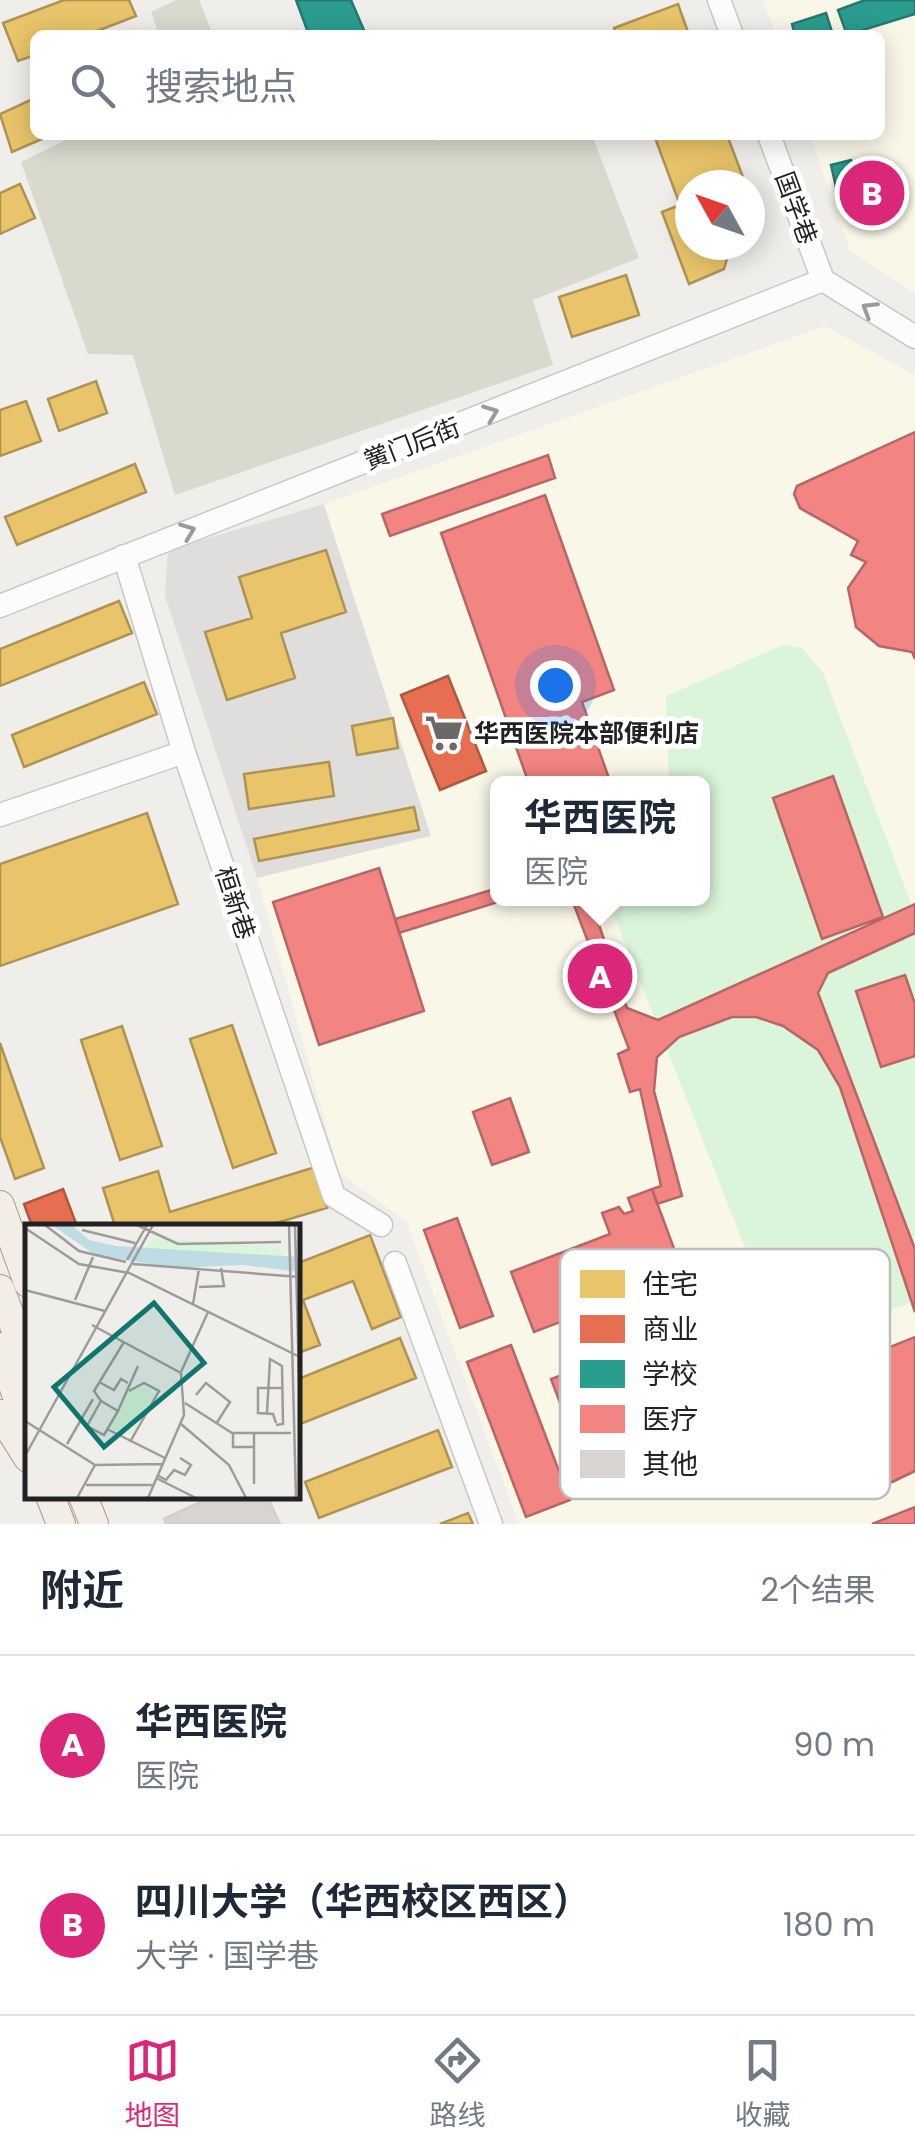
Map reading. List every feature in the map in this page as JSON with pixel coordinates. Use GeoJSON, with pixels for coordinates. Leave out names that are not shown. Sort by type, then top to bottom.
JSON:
{"type":"FeatureCollection","features":[{"type":"Feature","properties":{"kind":"main road"},"geometry":{"type":"LineString","coordinates":[[0,1205],[25,1275]]}},
{"type":"Feature","properties":{"kind":"main road"},"geometry":{"type":"LineString","coordinates":[[0,1289],[25,1416]]}},
{"type":"Feature","properties":{"kind":"main road"},"geometry":{"type":"LineString","coordinates":[[8,1340],[25,1359]]}},
{"type":"Feature","properties":{"kind":"main road"},"geometry":{"type":"LineString","coordinates":[[0,1414],[25,1453]]}},
{"type":"Feature","properties":{"kind":"main road"},"geometry":{"type":"LineString","coordinates":[[51,1499],[61,1524]]}},
{"type":"Feature","properties":{"kind":"main road"},"geometry":{"type":"LineString","coordinates":[[83,1499],[94,1524]]}},
{"type":"Feature","properties":{"kind":"street"},"geometry":{"type":"LineString","coordinates":[[719,0],[730,30]]}},
{"type":"Feature","properties":{"kind":"street","name":"国学巷"},"geometry":{"type":"LineString","coordinates":[[772,140],[823,280]]}},
{"type":"Feature","properties":{"kind":"street"},"geometry":{"type":"LineString","coordinates":[[823,280],[915,337]]}},
{"type":"Feature","properties":{"kind":"street","name":"黉门后街"},"geometry":{"type":"LineString","coordinates":[[0,606],[823,280]]}},
{"type":"Feature","properties":{"kind":"street","name":"桓新巷"},"geometry":{"type":"LineString","coordinates":[[124,556],[184,752],[334,1196],[381,1225]]}},
{"type":"Feature","properties":{"kind":"street"},"geometry":{"type":"LineString","coordinates":[[0,816],[184,752]]}},
{"type":"Feature","properties":{"kind":"street"},"geometry":{"type":"LineString","coordinates":[[395,1262],[490,1524]]}},
{"type":"Feature","properties":{"kind":"shaded area"},"geometry":{"type":"Polygon","coordinates":[[[176,0],[199,0],[211,30],[157,30],[151,12],[176,0]]]}},
{"type":"Feature","properties":{"kind":"shaded area"},"geometry":{"type":"Polygon","coordinates":[[[763,0],[915,0],[915,293],[850,251],[812,140],[885,140],[885,30],[774,30],[763,0]]]}},
{"type":"Feature","properties":{"kind":"shaded area"},"geometry":{"type":"Polygon","coordinates":[[[66,140],[594,140],[639,258],[533,300],[553,365],[175,495],[133,355],[88,354],[21,162],[66,140]]]}},
{"type":"Feature","properties":{"kind":"shaded area"},"geometry":{"type":"Polygon","coordinates":[[[825,326],[915,375],[915,1524],[519,1524],[406,1221],[339,1172],[257,878],[431,836],[324,504],[825,326]]]}},
{"type":"Feature","properties":{"kind":"shaded area"},"geometry":{"type":"Polygon","coordinates":[[[324,504],[431,836],[257,878],[165,596],[168,550],[324,504]]]}},
{"type":"Feature","properties":{"kind":"green space"},"geometry":{"type":"Polygon","coordinates":[[[783,645],[802,648],[823,673],[915,913],[915,1301],[890,1310],[890,1249],[746,1249],[612,910],[613,906],[710,906],[710,776],[669,776],[666,696],[783,645]]]}},
{"type":"Feature","properties":{"kind":"building: 住宅"},"geometry":{"type":"Polygon","coordinates":[[[64,0],[129,0],[136,16],[100,30],[30,30],[30,57],[18,61],[3,23],[64,0]]]}},
{"type":"Feature","properties":{"kind":"building: 住宅"},"geometry":{"type":"Polygon","coordinates":[[[678,4],[687,30],[615,30],[678,4]]]}},
{"type":"Feature","properties":{"kind":"building: 住宅"},"geometry":{"type":"Polygon","coordinates":[[[30,100],[30,140],[40,140],[12,152],[0,114],[30,100]]]}},
{"type":"Feature","properties":{"kind":"building: 住宅"},"geometry":{"type":"Polygon","coordinates":[[[656,140],[729,140],[740,170],[675,170],[675,192],[656,140]]]}},
{"type":"Feature","properties":{"kind":"building: 住宅"},"geometry":{"type":"Polygon","coordinates":[[[20,184],[35,218],[0,234],[0,193],[20,184]]]}},
{"type":"Feature","properties":{"kind":"building: 住宅"},"geometry":{"type":"Polygon","coordinates":[[[675,207],[675,247],[662,212],[675,207]]]}},
{"type":"Feature","properties":{"kind":"building: 住宅"},"geometry":{"type":"Polygon","coordinates":[[[680,260],[727,260],[724,269],[689,284],[680,260]]]}},
{"type":"Feature","properties":{"kind":"building: 住宅"},"geometry":{"type":"Polygon","coordinates":[[[626,275],[639,315],[572,337],[559,297],[626,275]]]}},
{"type":"Feature","properties":{"kind":"building: 住宅"},"geometry":{"type":"Polygon","coordinates":[[[96,381],[107,413],[59,431],[48,399],[96,381]]]}},
{"type":"Feature","properties":{"kind":"building: 住宅"},"geometry":{"type":"Polygon","coordinates":[[[26,401],[41,441],[0,456],[0,410],[26,401]]]}},
{"type":"Feature","properties":{"kind":"building: 住宅"},"geometry":{"type":"Polygon","coordinates":[[[135,464],[146,492],[17,545],[5,517],[135,464]]]}},
{"type":"Feature","properties":{"kind":"building: 住宅"},"geometry":{"type":"Polygon","coordinates":[[[326,550],[346,612],[281,633],[295,678],[227,700],[205,632],[252,618],[239,577],[326,550]]]}},
{"type":"Feature","properties":{"kind":"building: 住宅"},"geometry":{"type":"Polygon","coordinates":[[[119,601],[132,633],[0,686],[0,649],[119,601]]]}},
{"type":"Feature","properties":{"kind":"building: 住宅"},"geometry":{"type":"Polygon","coordinates":[[[144,682],[157,714],[24,767],[12,735],[144,682]]]}},
{"type":"Feature","properties":{"kind":"building: 住宅"},"geometry":{"type":"Polygon","coordinates":[[[393,718],[398,748],[357,755],[352,726],[393,718]]]}},
{"type":"Feature","properties":{"kind":"building: 住宅"},"geometry":{"type":"Polygon","coordinates":[[[329,762],[334,796],[249,809],[244,774],[329,762]]]}},
{"type":"Feature","properties":{"kind":"building: 住宅"},"geometry":{"type":"Polygon","coordinates":[[[414,807],[419,830],[259,861],[254,839],[414,807]]]}},
{"type":"Feature","properties":{"kind":"building: 住宅"},"geometry":{"type":"Polygon","coordinates":[[[147,813],[178,904],[0,966],[0,864],[147,813]]]}},
{"type":"Feature","properties":{"kind":"building: 住宅"},"geometry":{"type":"Polygon","coordinates":[[[232,1025],[276,1153],[233,1168],[190,1039],[232,1025]]]}},
{"type":"Feature","properties":{"kind":"building: 住宅"},"geometry":{"type":"Polygon","coordinates":[[[122,1026],[162,1146],[120,1160],[81,1040],[122,1026]]]}},
{"type":"Feature","properties":{"kind":"building: 住宅"},"geometry":{"type":"Polygon","coordinates":[[[0,1043],[44,1168],[15,1179],[0,1137],[0,1043]]]}},
{"type":"Feature","properties":{"kind":"building: 住宅"},"geometry":{"type":"Polygon","coordinates":[[[315,1167],[327,1208],[273,1224],[114,1224],[103,1188],[158,1171],[170,1212],[315,1167]]]}},
{"type":"Feature","properties":{"kind":"building: 住宅"},"geometry":{"type":"Polygon","coordinates":[[[370,1235],[401,1317],[372,1329],[353,1281],[303,1300],[320,1345],[300,1352],[300,1262],[370,1235]]]}},
{"type":"Feature","properties":{"kind":"building: 住宅"},"geometry":{"type":"Polygon","coordinates":[[[400,1338],[416,1378],[300,1424],[300,1378],[400,1338]]]}},
{"type":"Feature","properties":{"kind":"building: 住宅"},"geometry":{"type":"Polygon","coordinates":[[[438,1430],[452,1467],[319,1518],[305,1482],[438,1430]]]}},
{"type":"Feature","properties":{"kind":"building: 住宅"},"geometry":{"type":"Polygon","coordinates":[[[468,1513],[473,1524],[440,1524],[468,1513]]]}},
{"type":"Feature","properties":{"kind":"building: 商业","name":"华西医院本部便利店"},"geometry":{"type":"Polygon","coordinates":[[[448,676],[486,771],[440,790],[401,695],[448,676]]]}},
{"type":"Feature","properties":{"kind":"building: 商业"},"geometry":{"type":"Polygon","coordinates":[[[63,1189],[76,1224],[31,1224],[24,1204],[63,1189]]]}},
{"type":"Feature","properties":{"kind":"building: 学校"},"geometry":{"type":"Polygon","coordinates":[[[296,0],[351,0],[364,30],[307,30],[296,0]]]}},
{"type":"Feature","properties":{"kind":"building: 学校"},"geometry":{"type":"Polygon","coordinates":[[[865,0],[915,0],[915,14],[863,30],[845,30],[838,10],[865,0]]]}},
{"type":"Feature","properties":{"kind":"building: 学校"},"geometry":{"type":"Polygon","coordinates":[[[826,13],[831,30],[794,30],[792,24],[826,13]]]}},
{"type":"Feature","properties":{"kind":"building: 学校"},"geometry":{"type":"Polygon","coordinates":[[[851,160],[861,200],[840,205],[831,165],[851,160]]]}},
{"type":"Feature","properties":{"kind":"building: 医疗"},"geometry":{"type":"Polygon","coordinates":[[[915,432],[915,659],[912,652],[879,646],[856,627],[848,588],[866,562],[851,555],[858,541],[800,508],[794,494],[797,486],[915,432]]]}},
{"type":"Feature","properties":{"kind":"building: 医疗"},"geometry":{"type":"Polygon","coordinates":[[[548,455],[555,478],[390,536],[382,514],[548,455]]]}},
{"type":"Feature","properties":{"kind":"building: 医疗"},"geometry":{"type":"Polygon","coordinates":[[[545,495],[614,690],[582,702],[608,776],[526,776],[441,533],[545,495]]]}},
{"type":"Feature","properties":{"kind":"building: 医疗"},"geometry":{"type":"Polygon","coordinates":[[[833,776],[883,917],[822,939],[773,798],[833,776]]]}},
{"type":"Feature","properties":{"kind":"building: 医疗"},"geometry":{"type":"Polygon","coordinates":[[[379,868],[424,1011],[319,1045],[273,902],[379,868]]]}},
{"type":"Feature","properties":{"kind":"building: 医疗"},"geometry":{"type":"Polygon","coordinates":[[[490,890],[490,905],[399,933],[395,919],[490,890]]]}},
{"type":"Feature","properties":{"kind":"building: 医疗"},"geometry":{"type":"Polygon","coordinates":[[[915,904],[915,933],[828,973],[818,993],[915,1249],[915,1312],[840,1087],[818,1050],[783,1026],[756,1017],[732,1017],[679,1037],[657,1057],[654,1091],[682,1196],[657,1204],[652,1189],[661,1186],[640,1089],[630,1092],[618,1054],[629,1049],[574,906],[593,906],[627,1008],[658,1020],[915,904]]]}},
{"type":"Feature","properties":{"kind":"building: 医疗"},"geometry":{"type":"Polygon","coordinates":[[[905,975],[915,1004],[915,1056],[881,1067],[856,991],[905,975]]]}},
{"type":"Feature","properties":{"kind":"building: 医疗"},"geometry":{"type":"Polygon","coordinates":[[[510,1098],[529,1152],[492,1165],[473,1112],[510,1098]]]}},
{"type":"Feature","properties":{"kind":"building: 医疗"},"geometry":{"type":"Polygon","coordinates":[[[652,1189],[674,1249],[571,1249],[610,1234],[602,1213],[619,1207],[624,1214],[633,1211],[628,1198],[652,1189]]]}},
{"type":"Feature","properties":{"kind":"building: 医疗"},"geometry":{"type":"Polygon","coordinates":[[[457,1218],[493,1316],[460,1328],[424,1230],[457,1218]]]}},
{"type":"Feature","properties":{"kind":"building: 医疗"},"geometry":{"type":"Polygon","coordinates":[[[560,1253],[560,1322],[534,1332],[511,1272],[560,1253]]]}},
{"type":"Feature","properties":{"kind":"building: 医疗"},"geometry":{"type":"Polygon","coordinates":[[[915,1337],[915,1471],[890,1483],[890,1347],[915,1337]]]}},
{"type":"Feature","properties":{"kind":"building: 医疗"},"geometry":{"type":"Polygon","coordinates":[[[511,1345],[560,1474],[560,1499],[570,1500],[526,1517],[467,1362],[511,1345]]]}},
{"type":"Feature","properties":{"kind":"building: 医疗"},"geometry":{"type":"Polygon","coordinates":[[[560,1376],[560,1403],[551,1379],[560,1376]]]}},
{"type":"Feature","properties":{"kind":"building: 医疗"},"geometry":{"type":"Polygon","coordinates":[[[915,1507],[915,1524],[872,1524],[915,1507]]]}},
{"type":"Feature","properties":{"kind":"building: 其他"},"geometry":{"type":"Polygon","coordinates":[[[207,1499],[268,1499],[280,1524],[166,1524],[164,1519],[207,1499]]]}},
{"type":"Feature","properties":{"kind":"place","name":"四川大学（华西校区西区）"},"geometry":{"type":"Point","coordinates":[872,193]}},
{"type":"Feature","properties":{"kind":"place","name":"华西医院本部便利店"},"geometry":{"type":"Point","coordinates":[444,733]}},
{"type":"Feature","properties":{"kind":"place","name":"华西医院"},"geometry":{"type":"Point","coordinates":[600,976]}}]}
